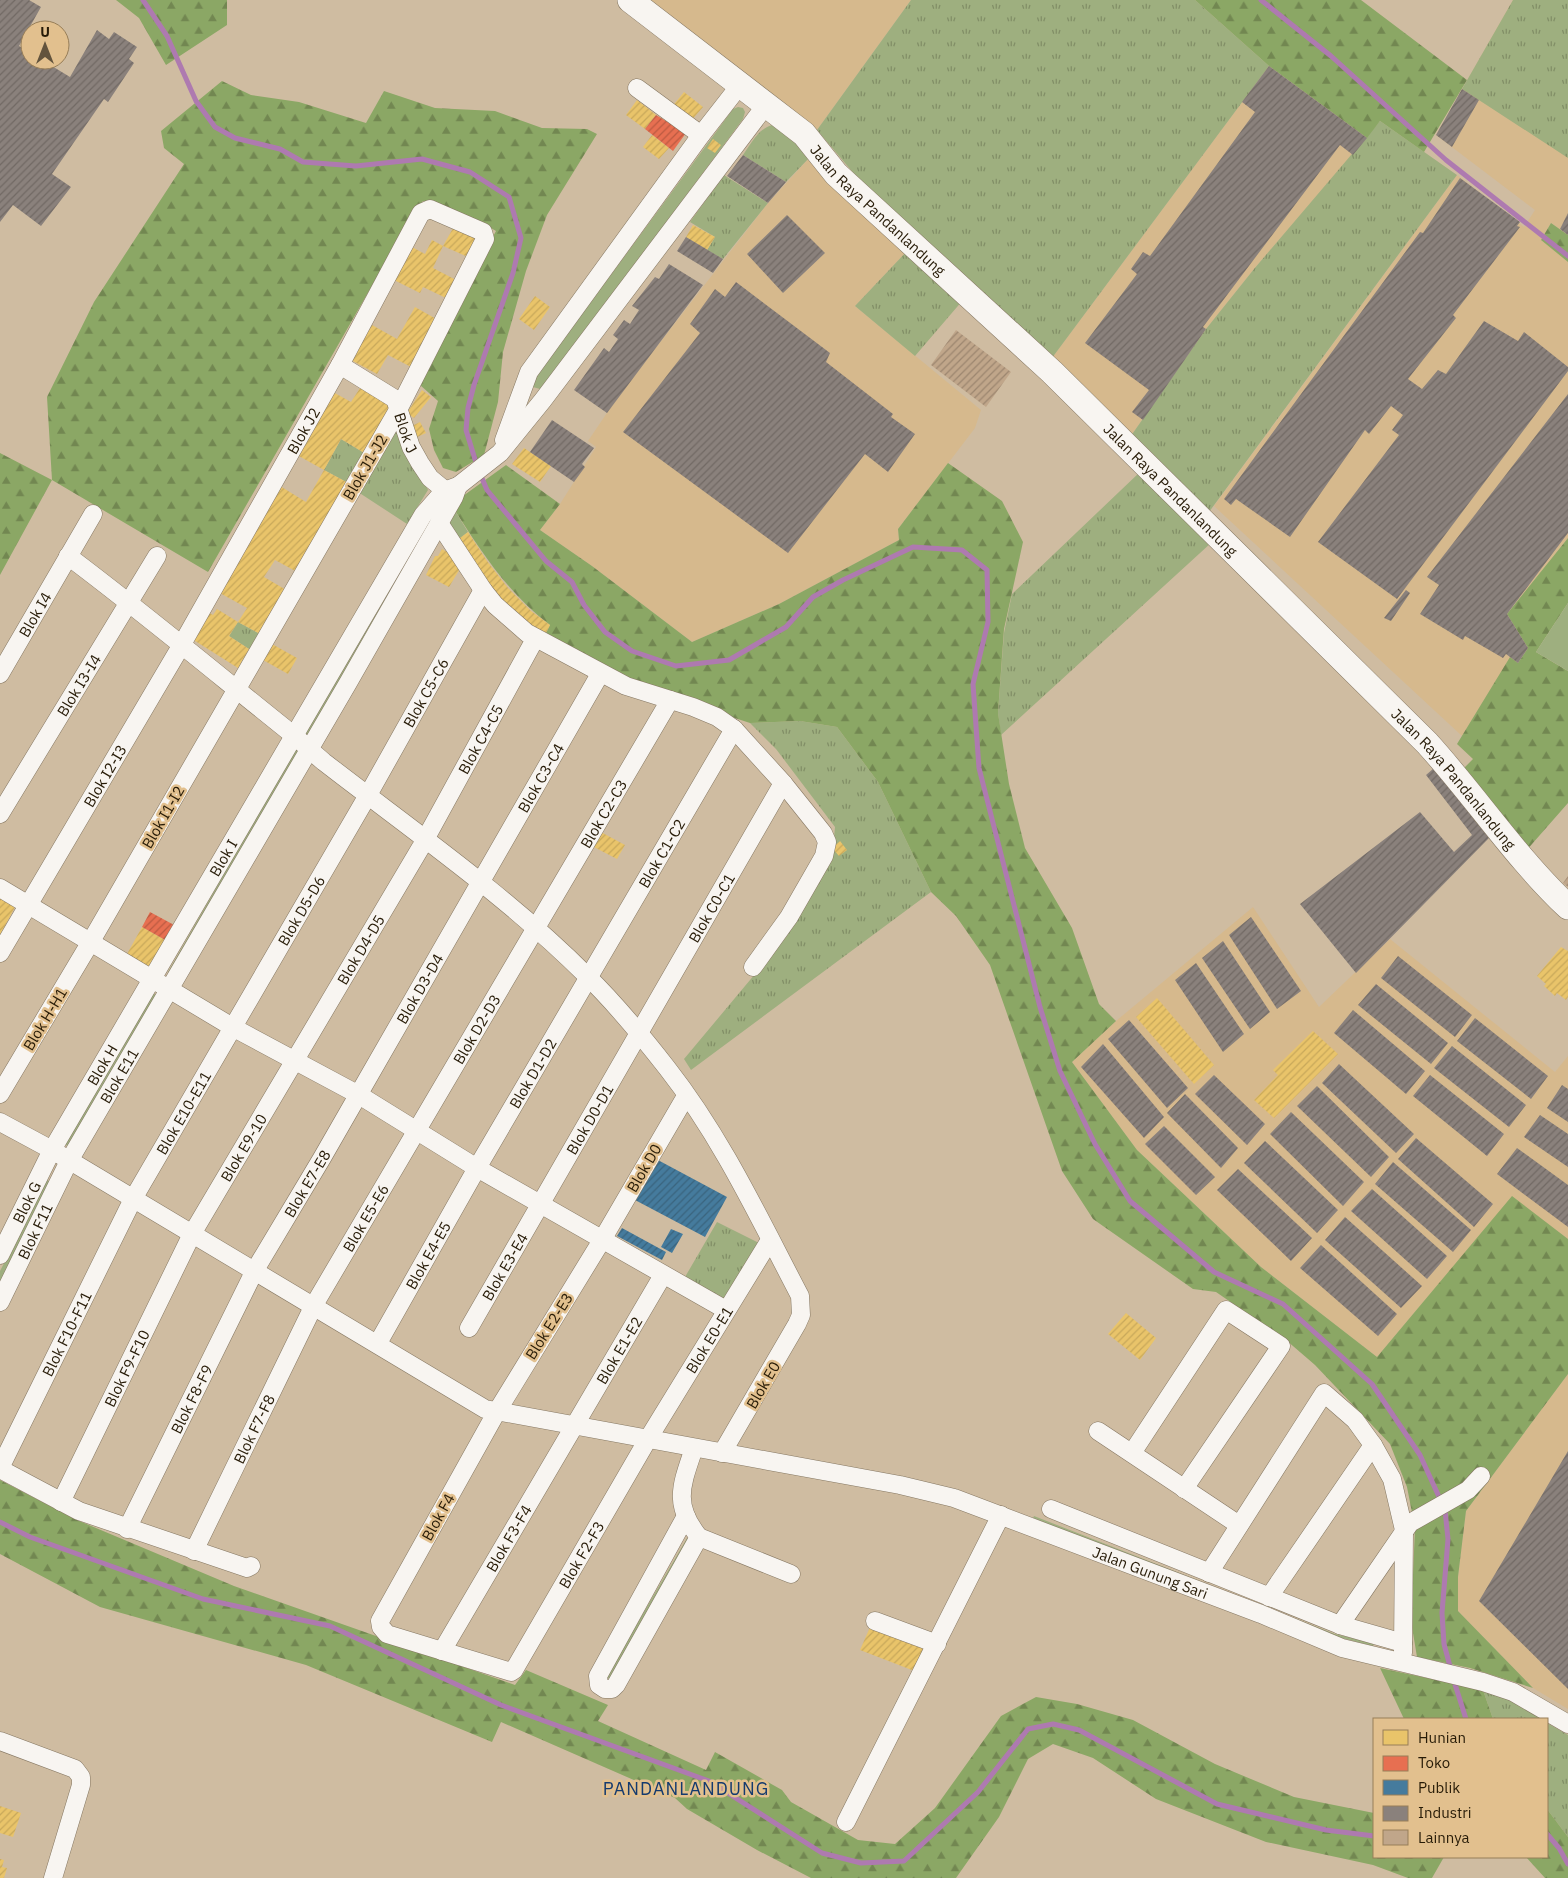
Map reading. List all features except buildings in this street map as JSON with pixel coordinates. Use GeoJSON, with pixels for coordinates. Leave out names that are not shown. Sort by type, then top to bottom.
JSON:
{"type":"FeatureCollection","features":[{"type":"Feature","properties":{"kind":"street","name":"Jalan Raya Pandanlandung"},"geometry":{"type":"LineString","coordinates":[[630,0],[804,134],[836,174],[1052,372],[1364,679],[1451,769],[1526,865],[1568,907]]}},
{"type":"Feature","properties":{"kind":"street"},"geometry":{"type":"LineString","coordinates":[[637,88],[701,135]]}},
{"type":"Feature","properties":{"kind":"street"},"geometry":{"type":"LineString","coordinates":[[500,453],[529,372],[701,135],[753,95]]}},
{"type":"Feature","properties":{"kind":"street"},"geometry":{"type":"LineString","coordinates":[[455,489],[500,453],[753,95]]}},
{"type":"Feature","properties":{"kind":"street","name":"Blok J1-J2"},"geometry":{"type":"LineString","coordinates":[[236,691],[398,410],[485,239],[484,232],[430,209],[421,213]]}},
{"type":"Feature","properties":{"kind":"street","name":"Blok J2"},"geometry":{"type":"LineString","coordinates":[[181,646],[340,365],[421,213]]}},
{"type":"Feature","properties":{"kind":"street","name":"Blok J"},"geometry":{"type":"LineString","coordinates":[[340,365],[395,398],[412,447],[420,463],[430,478],[455,489]]}},
{"type":"Feature","properties":{"kind":"street","name":"Blok E11"},"geometry":{"type":"LineString","coordinates":[[69,1161],[309,749],[438,523],[455,489]]}},
{"type":"Feature","properties":{"kind":"street","name":"Blok I"},"geometry":{"type":"LineString","coordinates":[[152,979],[416,527],[455,489]]}},
{"type":"Feature","properties":{"kind":"street","name":"Blok I4"},"geometry":{"type":"LineString","coordinates":[[0,674],[94,514]]}},
{"type":"Feature","properties":{"kind":"street"},"geometry":{"type":"LineString","coordinates":[[438,523],[483,590],[508,617],[535,638],[600,674],[626,686],[717,717],[734,729],[783,783],[823,833],[827,842],[826,850],[789,917],[753,967]]}},
{"type":"Feature","properties":{"kind":"street"},"geometry":{"type":"LineString","coordinates":[[68,556],[128,601],[236,691],[481,883],[535,928],[590,978],[639,1033],[686,1096],[729,1160],[770,1240]]}},
{"type":"Feature","properties":{"kind":"street","name":"Blok I3-I4"},"geometry":{"type":"LineString","coordinates":[[0,814],[157,556]]}},
{"type":"Feature","properties":{"kind":"street","name":"Blok C5-C6"},"geometry":{"type":"LineString","coordinates":[[368,795],[483,590]]}},
{"type":"Feature","properties":{"kind":"street","name":"Blok C4-C5"},"geometry":{"type":"LineString","coordinates":[[425,839],[535,638]]}},
{"type":"Feature","properties":{"kind":"street","name":"Blok I2-I3"},"geometry":{"type":"LineString","coordinates":[[0,953],[181,646]]}},
{"type":"Feature","properties":{"kind":"street","name":"Blok C3-C4"},"geometry":{"type":"LineString","coordinates":[[481,883],[600,674]]}},
{"type":"Feature","properties":{"kind":"street","name":"Blok I1-I2"},"geometry":{"type":"LineString","coordinates":[[90,943],[236,691]]}},
{"type":"Feature","properties":{"kind":"street","name":"Blok C2-C3"},"geometry":{"type":"LineString","coordinates":[[535,928],[670,700]]}},
{"type":"Feature","properties":{"kind":"street","name":"Blok C1-C2"},"geometry":{"type":"LineString","coordinates":[[590,978],[734,729]]}},
{"type":"Feature","properties":{"kind":"street","name":"Blok C0-C1"},"geometry":{"type":"LineString","coordinates":[[639,1033],[783,783]]}},
{"type":"Feature","properties":{"kind":"street","name":"Blok D5-D6"},"geometry":{"type":"LineString","coordinates":[[234,1028],[368,795]]}},
{"type":"Feature","properties":{"kind":"street","name":"Blok D4-D5"},"geometry":{"type":"LineString","coordinates":[[295,1060],[425,839]]}},
{"type":"Feature","properties":{"kind":"street","name":"Blok D3-D4"},"geometry":{"type":"LineString","coordinates":[[359,1095],[481,883]]}},
{"type":"Feature","properties":{"kind":"street"},"geometry":{"type":"LineString","coordinates":[[0,888],[234,1028],[359,1095],[477,1168],[726,1310]]}},
{"type":"Feature","properties":{"kind":"street","name":"Blok D2-D3"},"geometry":{"type":"LineString","coordinates":[[418,1130],[535,928]]}},
{"type":"Feature","properties":{"kind":"street","name":"Blok H-H1"},"geometry":{"type":"LineString","coordinates":[[0,1094],[90,943]]}},
{"type":"Feature","properties":{"kind":"street","name":"Blok D1-D2"},"geometry":{"type":"LineString","coordinates":[[477,1168],[590,978]]}},
{"type":"Feature","properties":{"kind":"street","name":"Blok H"},"geometry":{"type":"LineString","coordinates":[[52,1150],[152,979]]}},
{"type":"Feature","properties":{"kind":"street","name":"Blok E10-E11"},"geometry":{"type":"LineString","coordinates":[[132,1199],[234,1028]]}},
{"type":"Feature","properties":{"kind":"street","name":"Blok D0-D1"},"geometry":{"type":"LineString","coordinates":[[540,1204],[639,1033]]}},
{"type":"Feature","properties":{"kind":"street","name":"Blok E9-10"},"geometry":{"type":"LineString","coordinates":[[192,1234],[295,1060]]}},
{"type":"Feature","properties":{"kind":"street","name":"Blok E7-E8"},"geometry":{"type":"LineString","coordinates":[[254,1270],[359,1095]]}},
{"type":"Feature","properties":{"kind":"street","name":"Blok D0"},"geometry":{"type":"LineString","coordinates":[[602,1240],[686,1096]]}},
{"type":"Feature","properties":{"kind":"street","name":"Jalan Gunung Sari"},"geometry":{"type":"LineString","coordinates":[[0,1122],[52,1150],[314,1305],[485,1409],[496,1413],[573,1425],[722,1454],[900,1484],[954,1498],[1261,1614],[1342,1648],[1462,1677],[1512,1692],[1568,1724]]}},
{"type":"Feature","properties":{"kind":"street","name":"Blok E5-E6"},"geometry":{"type":"LineString","coordinates":[[314,1305],[418,1130]]}},
{"type":"Feature","properties":{"kind":"street","name":"Blok G"},"geometry":{"type":"LineString","coordinates":[[0,1255],[52,1150]]}},
{"type":"Feature","properties":{"kind":"street","name":"Blok F11"},"geometry":{"type":"LineString","coordinates":[[0,1302],[69,1161]]}},
{"type":"Feature","properties":{"kind":"street","name":"Blok E4-E5"},"geometry":{"type":"LineString","coordinates":[[378,1343],[477,1168]]}},
{"type":"Feature","properties":{"kind":"street","name":"Blok F10-F11"},"geometry":{"type":"LineString","coordinates":[[0,1469],[132,1199]]}},
{"type":"Feature","properties":{"kind":"street","name":"Blok E3-E4"},"geometry":{"type":"LineString","coordinates":[[469,1328],[540,1204]]}},
{"type":"Feature","properties":{"kind":"street","name":"Blok F9-F10"},"geometry":{"type":"LineString","coordinates":[[60,1502],[192,1234]]}},
{"type":"Feature","properties":{"kind":"street","name":"Blok E2-E3"},"geometry":{"type":"LineString","coordinates":[[496,1413],[602,1240]]}},
{"type":"Feature","properties":{"kind":"street","name":"Blok E0-E1"},"geometry":{"type":"LineString","coordinates":[[648,1439],[770,1240]]}},
{"type":"Feature","properties":{"kind":"street","name":"Blok E0"},"geometry":{"type":"LineString","coordinates":[[722,1454],[768,1378],[801,1315],[800,1296],[770,1240]]}},
{"type":"Feature","properties":{"kind":"street","name":"Blok F8-F9"},"geometry":{"type":"LineString","coordinates":[[127,1528],[254,1270]]}},
{"type":"Feature","properties":{"kind":"street","name":"Blok E1-E2"},"geometry":{"type":"LineString","coordinates":[[573,1425],[663,1275]]}},
{"type":"Feature","properties":{"kind":"street","name":"Blok F7-F8"},"geometry":{"type":"LineString","coordinates":[[194,1551],[314,1305]]}},
{"type":"Feature","properties":{"kind":"street"},"geometry":{"type":"LineString","coordinates":[[1132,1453],[1226,1310],[1281,1346],[1184,1489]]}},
{"type":"Feature","properties":{"kind":"street"},"geometry":{"type":"LineString","coordinates":[[1208,1573],[1324,1393],[1354,1420],[1373,1445],[1392,1479],[1404,1530],[1403,1663]]}},
{"type":"Feature","properties":{"kind":"street","name":"Blok F4"},"geometry":{"type":"LineString","coordinates":[[442,1652],[387,1634],[381,1627],[380,1621],[496,1413]]}},
{"type":"Feature","properties":{"kind":"street","name":"Blok F3-F4"},"geometry":{"type":"LineString","coordinates":[[442,1652],[573,1425]]}},
{"type":"Feature","properties":{"kind":"street"},"geometry":{"type":"LineString","coordinates":[[1098,1431],[1239,1525]]}},
{"type":"Feature","properties":{"kind":"street","name":"Blok F2-F3"},"geometry":{"type":"LineString","coordinates":[[442,1652],[511,1672],[514,1670],[648,1439]]}},
{"type":"Feature","properties":{"kind":"street"},"geometry":{"type":"LineString","coordinates":[[1269,1597],[1373,1445]]}},
{"type":"Feature","properties":{"kind":"street"},"geometry":{"type":"LineString","coordinates":[[694,1448],[680,1488],[686,1516],[699,1538],[791,1574]]}},
{"type":"Feature","properties":{"kind":"street"},"geometry":{"type":"LineString","coordinates":[[0,1469],[79,1511],[247,1568],[251,1566]]}},
{"type":"Feature","properties":{"kind":"street"},"geometry":{"type":"LineString","coordinates":[[1340,1625],[1410,1523],[1468,1490],[1481,1476]]}},
{"type":"Feature","properties":{"kind":"street"},"geometry":{"type":"LineString","coordinates":[[1051,1509],[1340,1625],[1403,1643]]}},
{"type":"Feature","properties":{"kind":"street"},"geometry":{"type":"LineString","coordinates":[[846,1822],[937,1644],[1000,1515]]}},
{"type":"Feature","properties":{"kind":"street"},"geometry":{"type":"LineString","coordinates":[[686,1516],[598,1676],[599,1685],[605,1689],[612,1689],[616,1685],[699,1538]]}},
{"type":"Feature","properties":{"kind":"street"},"geometry":{"type":"LineString","coordinates":[[876,1621],[937,1644]]}},
{"type":"Feature","properties":{"kind":"street"},"geometry":{"type":"LineString","coordinates":[[0,1741],[75,1769],[81,1777],[81,1785],[53,1878]]}},
{"type":"Feature","properties":{"kind":"shaded area"},"geometry":{"type":"Polygon","coordinates":[[[648,0],[911,0],[817,130],[648,0]]]}},
{"type":"Feature","properties":{"kind":"shaded area"},"geometry":{"type":"Polygon","coordinates":[[[1513,0],[1568,0],[1568,235],[1551,223],[1541,240],[1568,262],[1568,538],[1507,614],[1528,648],[1518,663],[1510,658],[1462,736],[1214,506],[1457,175],[1524,227],[1535,210],[1436,135],[1513,0]]]}},
{"type":"Feature","properties":{"kind":"shaded area"},"geometry":{"type":"Polygon","coordinates":[[[1269,66],[1367,138],[1254,269],[1206,329],[1128,440],[1049,362],[1269,66]]]}},
{"type":"Feature","properties":{"kind":"shaded area"},"geometry":{"type":"Polygon","coordinates":[[[811,156],[908,250],[855,306],[981,410],[975,428],[898,529],[899,540],[779,604],[692,642],[592,566],[540,530],[560,504],[596,447],[588,441],[617,398],[768,203],[811,156]]]}},
{"type":"Feature","properties":{"kind":"shaded area"},"geometry":{"type":"Polygon","coordinates":[[[1253,907],[1319,1007],[1390,939],[1555,1072],[1568,1056],[1568,1239],[1512,1197],[1377,1357],[1261,1267],[1137,1150],[1072,1062],[1116,1021],[1253,907]]]}},
{"type":"Feature","properties":{"kind":"shaded area"},"geometry":{"type":"Polygon","coordinates":[[[1568,1374],[1568,1709],[1533,1688],[1458,1611],[1458,1577],[1466,1511],[1568,1374]]]}},
{"type":"Feature","properties":{"kind":"green space"},"geometry":{"type":"Polygon","coordinates":[[[116,0],[227,0],[227,25],[166,65],[139,18],[116,0]]]}},
{"type":"Feature","properties":{"kind":"green space"},"geometry":{"type":"Polygon","coordinates":[[[911,0],[1195,0],[1269,66],[1049,362],[867,189],[817,130],[911,0]]]}},
{"type":"Feature","properties":{"kind":"green space"},"geometry":{"type":"Polygon","coordinates":[[[1195,0],[1361,0],[1467,80],[1424,152],[1380,121],[1367,138],[1269,66],[1195,0]]]}},
{"type":"Feature","properties":{"kind":"green space"},"geometry":{"type":"Polygon","coordinates":[[[1513,0],[1568,0],[1568,158],[1462,89],[1513,0]]]}},
{"type":"Feature","properties":{"kind":"green space"},"geometry":{"type":"Polygon","coordinates":[[[222,81],[251,95],[299,102],[366,123],[384,91],[435,108],[495,111],[542,128],[587,129],[597,134],[547,215],[526,271],[503,352],[498,402],[484,455],[456,472],[443,468],[434,450],[429,429],[438,401],[420,385],[445,328],[496,231],[461,213],[423,201],[413,214],[208,572],[52,480],[47,397],[94,302],[184,164],[164,148],[161,131],[222,81]]]}},
{"type":"Feature","properties":{"kind":"green space"},"geometry":{"type":"Polygon","coordinates":[[[743,108],[745,112],[743,119],[546,384],[540,389],[533,387],[532,382],[733,109],[743,108]]]}},
{"type":"Feature","properties":{"kind":"green space"},"geometry":{"type":"Polygon","coordinates":[[[1380,121],[1457,175],[1209,512],[1128,440],[1206,329],[1254,269],[1380,121]]]}},
{"type":"Feature","properties":{"kind":"green space"},"geometry":{"type":"Polygon","coordinates":[[[772,125],[780,126],[811,156],[786,182],[743,155],[759,133],[772,125]]]}},
{"type":"Feature","properties":{"kind":"green space"},"geometry":{"type":"Polygon","coordinates":[[[724,175],[768,203],[723,259],[707,250],[715,237],[690,222],[724,175]]]}},
{"type":"Feature","properties":{"kind":"green space"},"geometry":{"type":"Polygon","coordinates":[[[1551,223],[1568,235],[1568,262],[1541,240],[1551,223]]]}},
{"type":"Feature","properties":{"kind":"green space"},"geometry":{"type":"Polygon","coordinates":[[[908,250],[963,300],[915,356],[855,306],[908,250]]]}},
{"type":"Feature","properties":{"kind":"green space"},"geometry":{"type":"Polygon","coordinates":[[[396,432],[402,438],[428,490],[407,524],[358,492],[391,433],[396,432]]]}},
{"type":"Feature","properties":{"kind":"green space"},"geometry":{"type":"Polygon","coordinates":[[[341,439],[366,454],[350,484],[324,470],[341,439]]]}},
{"type":"Feature","properties":{"kind":"green space"},"geometry":{"type":"Polygon","coordinates":[[[0,453],[52,480],[0,575],[0,453]]]}},
{"type":"Feature","properties":{"kind":"green space"},"geometry":{"type":"Polygon","coordinates":[[[948,463],[1002,501],[1023,542],[1004,629],[998,713],[1009,784],[1025,848],[1072,928],[1099,1004],[1116,1021],[1072,1062],[1137,1150],[1261,1267],[1377,1357],[1512,1196],[1568,1239],[1568,1374],[1466,1511],[1458,1577],[1458,1611],[1533,1688],[1470,1668],[1417,1657],[1411,1621],[1415,1528],[1407,1487],[1390,1444],[1315,1365],[1286,1340],[1216,1292],[1193,1289],[1093,1219],[1062,1171],[990,965],[956,916],[931,892],[878,782],[837,727],[800,721],[750,723],[634,685],[544,637],[550,625],[521,600],[509,586],[486,557],[454,509],[463,496],[506,465],[560,504],[540,530],[592,566],[692,642],[779,604],[899,540],[898,529],[948,463]]]}},
{"type":"Feature","properties":{"kind":"green space"},"geometry":{"type":"Polygon","coordinates":[[[1141,471],[1211,543],[1001,735],[998,713],[1004,633],[1012,594],[1141,471]]]}},
{"type":"Feature","properties":{"kind":"green space"},"geometry":{"type":"Polygon","coordinates":[[[454,509],[468,532],[456,541],[444,523],[454,509]]]}},
{"type":"Feature","properties":{"kind":"green space"},"geometry":{"type":"Polygon","coordinates":[[[1568,538],[1568,603],[1536,652],[1568,671],[1568,803],[1525,852],[1463,769],[1473,759],[1457,744],[1510,657],[1518,663],[1528,648],[1507,614],[1568,538]]]}},
{"type":"Feature","properties":{"kind":"green space"},"geometry":{"type":"Polygon","coordinates":[[[418,541],[310,735],[306,735],[306,732],[418,541]]]}},
{"type":"Feature","properties":{"kind":"green space"},"geometry":{"type":"Polygon","coordinates":[[[1568,603],[1568,671],[1536,652],[1568,603]]]}},
{"type":"Feature","properties":{"kind":"green space"},"geometry":{"type":"Polygon","coordinates":[[[238,622],[262,635],[252,651],[229,636],[238,622]]]}},
{"type":"Feature","properties":{"kind":"green space"},"geometry":{"type":"Polygon","coordinates":[[[800,721],[837,727],[878,782],[931,892],[691,1070],[684,1059],[786,937],[832,859],[835,827],[776,749],[750,723],[800,721]]]}},
{"type":"Feature","properties":{"kind":"green space"},"geometry":{"type":"Polygon","coordinates":[[[296,748],[301,752],[171,972],[168,972],[296,748]]]}},
{"type":"Feature","properties":{"kind":"green space"},"geometry":{"type":"Polygon","coordinates":[[[153,993],[157,996],[68,1146],[64,1144],[153,993]]]}},
{"type":"Feature","properties":{"kind":"green space"},"geometry":{"type":"Polygon","coordinates":[[[47,1180],[51,1182],[0,1284],[0,1271],[47,1180]]]}},
{"type":"Feature","properties":{"kind":"green space"},"geometry":{"type":"Polygon","coordinates":[[[717,1222],[759,1243],[725,1300],[685,1277],[717,1222]]]}},
{"type":"Feature","properties":{"kind":"green space"},"geometry":{"type":"Polygon","coordinates":[[[0,1480],[77,1520],[234,1586],[515,1685],[526,1670],[608,1705],[598,1721],[706,1770],[715,1752],[782,1790],[791,1802],[858,1840],[895,1844],[935,1808],[1001,1716],[1036,1697],[1077,1704],[1133,1720],[1215,1764],[1294,1797],[1373,1813],[1373,1858],[1443,1858],[1432,1878],[1408,1878],[1373,1865],[1266,1842],[1156,1799],[1093,1758],[1053,1744],[1028,1759],[999,1817],[956,1878],[811,1878],[757,1850],[687,1809],[675,1798],[501,1722],[492,1742],[306,1665],[100,1607],[0,1554],[0,1480]]]}},
{"type":"Feature","properties":{"kind":"green space"},"geometry":{"type":"Polygon","coordinates":[[[1034,1516],[1335,1634],[1374,1643],[1373,1646],[1334,1636],[1033,1518],[1034,1516]]]}},
{"type":"Feature","properties":{"kind":"green space"},"geometry":{"type":"Polygon","coordinates":[[[687,1538],[689,1541],[610,1678],[605,1679],[687,1538]]]}},
{"type":"Feature","properties":{"kind":"green space"},"geometry":{"type":"Polygon","coordinates":[[[1380,1668],[1483,1690],[1493,1718],[1404,1718],[1380,1668]]]}},
{"type":"Feature","properties":{"kind":"green space"},"geometry":{"type":"Polygon","coordinates":[[[1483,1690],[1514,1702],[1540,1718],[1493,1718],[1483,1690]]]}},
{"type":"Feature","properties":{"kind":"green space"},"geometry":{"type":"Polygon","coordinates":[[[1548,1724],[1568,1735],[1568,1837],[1548,1810],[1548,1724]]]}},
{"type":"Feature","properties":{"kind":"green space"},"geometry":{"type":"Polygon","coordinates":[[[1548,1810],[1568,1837],[1568,1878],[1545,1878],[1527,1858],[1548,1858],[1548,1810]]]}},
{"type":"Feature","properties":{"kind":"waterway"},"geometry":{"type":"LineString","coordinates":[[143,0],[167,36],[196,101],[215,127],[235,138],[280,149],[303,162],[356,166],[422,159],[470,172],[509,197],[521,238],[513,273],[474,385],[468,408],[466,430],[478,469],[487,490],[546,561],[572,582],[584,605],[605,632],[632,651],[676,666],[729,660],[786,627],[813,597],[843,580],[913,547],[962,550],[987,570],[988,622],[973,684],[979,768],[1040,1007],[1060,1071],[1095,1144],[1130,1201],[1214,1272],[1283,1304],[1372,1384],[1420,1455],[1445,1510],[1448,1539],[1442,1613],[1444,1644],[1451,1670]]}},
{"type":"Feature","properties":{"kind":"waterway"},"geometry":{"type":"LineString","coordinates":[[1261,0],[1331,56],[1446,160],[1568,256]]}},
{"type":"Feature","properties":{"kind":"waterway"},"geometry":{"type":"LineString","coordinates":[[0,1522],[30,1537],[203,1599],[330,1626],[501,1705],[709,1781],[822,1853],[861,1863],[904,1861],[978,1792],[1028,1729],[1053,1724],[1079,1730],[1217,1804],[1326,1830],[1373,1836]]}},
{"type":"Feature","properties":{"kind":"waterway"},"geometry":{"type":"LineString","coordinates":[[1453,1678],[1466,1718]]}},
{"type":"Feature","properties":{"kind":"waterway"},"geometry":{"type":"LineString","coordinates":[[1548,1835],[1559,1848],[1568,1864]]}},
{"type":"Feature","properties":{"kind":"district","name":"PANDANLANDUNG"},"geometry":{"type":"Point","coordinates":[686,1788]}}]}
